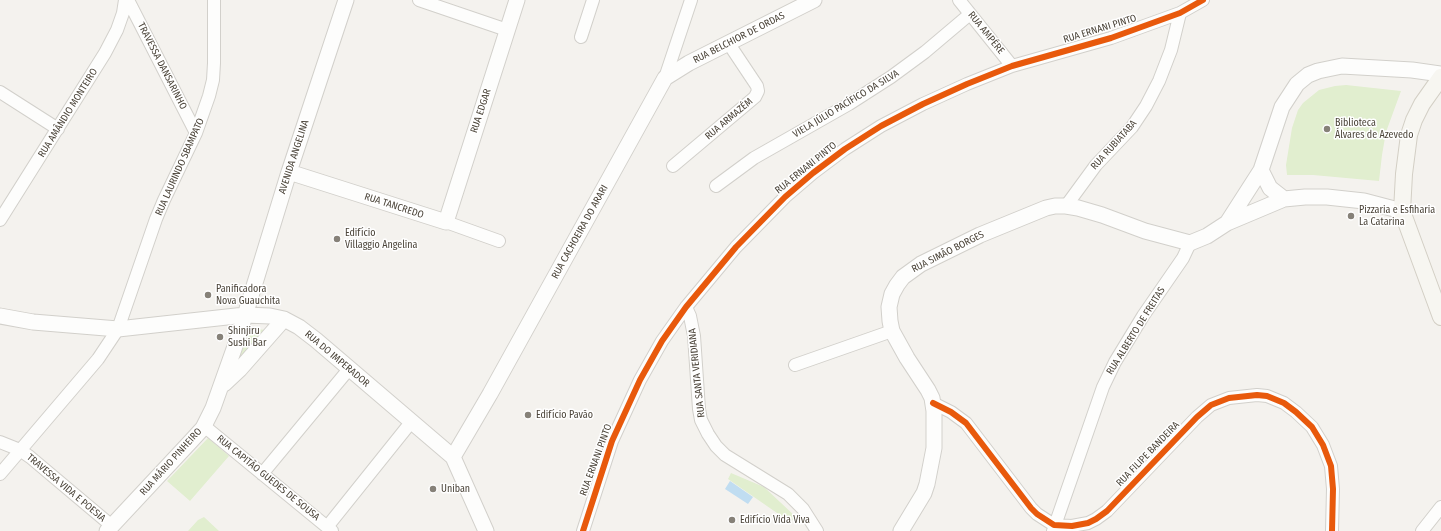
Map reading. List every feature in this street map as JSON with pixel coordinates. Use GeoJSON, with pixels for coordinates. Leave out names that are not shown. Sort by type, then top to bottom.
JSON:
{"type":"FeatureCollection","features":[{"type":"Feature","properties":{"kind":"main road"},"geometry":{"type":"LineString","coordinates":[[1441,77],[1422,104],[1409,135],[1404,174],[1402,211],[1441,318]]}},
{"type":"Feature","properties":{"kind":"street","name":"RUA AMÂNDIO MONTEIRO"},"geometry":{"type":"LineString","coordinates":[[0,220],[105,53],[117,30],[126,0]]}},
{"type":"Feature","properties":{"kind":"street","name":"TRAVESSA DANSARINHO"},"geometry":{"type":"LineString","coordinates":[[126,0],[196,133]]}},
{"type":"Feature","properties":{"kind":"street","name":"RUA LAURINDO SBAMPATO"},"geometry":{"type":"LineString","coordinates":[[0,474],[98,359],[118,329],[156,219],[196,133],[209,96],[213,80],[214,0]]}},
{"type":"Feature","properties":{"kind":"street","name":"AVENIDA ANGELINA"},"geometry":{"type":"LineString","coordinates":[[245,316],[289,172],[346,0]]}},
{"type":"Feature","properties":{"kind":"street"},"geometry":{"type":"LineString","coordinates":[[419,0],[507,30]]}},
{"type":"Feature","properties":{"kind":"street","name":"RUA EDGAR"},"geometry":{"type":"LineString","coordinates":[[446,222],[517,0]]}},
{"type":"Feature","properties":{"kind":"street"},"geometry":{"type":"LineString","coordinates":[[582,37],[593,0]]}},
{"type":"Feature","properties":{"kind":"street","name":"RUA CACHOEIRA DO ARARI"},"geometry":{"type":"LineString","coordinates":[[453,457],[490,394],[665,78],[691,0]]}},
{"type":"Feature","properties":{"kind":"street","name":"RUA BELCHIOR DE ORDAS"},"geometry":{"type":"LineString","coordinates":[[665,78],[689,63],[814,0]]}},
{"type":"Feature","properties":{"kind":"street","name":"RUA AMPÉRE"},"geometry":{"type":"LineString","coordinates":[[959,0],[1012,66]]}},
{"type":"Feature","properties":{"kind":"street","name":"RUA ERNANI PINTO"},"geometry":{"type":"LineString","coordinates":[[583,531],[612,440],[640,380],[662,341],[686,307],[736,247],[784,197],[844,149],[881,126],[923,104],[1012,66],[1111,38],[1180,13],[1203,0]]}},
{"type":"Feature","properties":{"kind":"street","name":"RUA RUBIATABA"},"geometry":{"type":"LineString","coordinates":[[1066,206],[1096,165],[1132,127],[1146,106],[1159,81],[1171,50],[1180,13]]}},
{"type":"Feature","properties":{"kind":"street","name":"VIELA JÚLIO PACÍFICO DA SILVA"},"geometry":{"type":"LineString","coordinates":[[716,186],[754,158],[849,104],[891,77],[926,52],[970,14]]}},
{"type":"Feature","properties":{"kind":"street","name":"RUA ARMAZÉM"},"geometry":{"type":"LineString","coordinates":[[673,166],[755,97],[758,91],[757,86],[729,44]]}},
{"type":"Feature","properties":{"kind":"street"},"geometry":{"type":"LineString","coordinates":[[1227,223],[1262,170],[1282,107],[1297,84],[1308,75],[1318,71],[1342,66],[1412,70],[1441,74]]}},
{"type":"Feature","properties":{"kind":"street"},"geometry":{"type":"LineString","coordinates":[[0,92],[58,129]]}},
{"type":"Feature","properties":{"kind":"street"},"geometry":{"type":"LineString","coordinates":[[1262,170],[1270,188],[1284,199]]}},
{"type":"Feature","properties":{"kind":"street","name":"RUA TANCREDO"},"geometry":{"type":"LineString","coordinates":[[289,172],[446,222],[499,241]]}},
{"type":"Feature","properties":{"kind":"street"},"geometry":{"type":"LineString","coordinates":[[1190,243],[1207,236],[1227,223],[1284,199],[1327,197],[1364,201],[1402,211]]}},
{"type":"Feature","properties":{"kind":"street","name":"RUA SIMÃO BORGES"},"geometry":{"type":"LineString","coordinates":[[901,531],[924,493],[929,477],[934,448],[933,403],[928,390],[907,358],[892,331],[889,314],[892,294],[896,284],[903,277],[921,264],[980,235],[1046,208],[1066,206],[1078,208],[1151,233],[1190,243]]}},
{"type":"Feature","properties":{"kind":"street","name":"RUA ALBERTO DE FREITAS"},"geometry":{"type":"LineString","coordinates":[[1054,528],[1103,387],[1115,362],[1143,316],[1183,258],[1190,243]]}},
{"type":"Feature","properties":{"kind":"street","name":"RUA SANTA VERIDIANA"},"geometry":{"type":"LineString","coordinates":[[686,307],[690,316],[694,336],[699,409],[701,420],[708,434],[716,446],[725,455],[788,494],[803,509],[817,531]]}},
{"type":"Feature","properties":{"kind":"street","name":"RUA DO IMPERADOR"},"geometry":{"type":"LineString","coordinates":[[0,316],[33,322],[118,329],[245,316],[270,316],[284,319],[299,327],[316,340],[453,457],[486,531]]}},
{"type":"Feature","properties":{"kind":"street","name":"RUA MÁRIO PINHEIRO"},"geometry":{"type":"LineString","coordinates":[[109,529],[204,426],[222,386],[245,316]]}},
{"type":"Feature","properties":{"kind":"street"},"geometry":{"type":"LineString","coordinates":[[222,386],[240,369],[284,319]]}},
{"type":"Feature","properties":{"kind":"street"},"geometry":{"type":"LineString","coordinates":[[795,365],[892,331]]}},
{"type":"Feature","properties":{"kind":"street"},"geometry":{"type":"LineString","coordinates":[[262,474],[349,369]]}},
{"type":"Feature","properties":{"kind":"street","name":"RUA FILIPE BANDEIRA"},"geometry":{"type":"LineString","coordinates":[[1054,528],[1088,523],[1107,511],[1197,417],[1211,406],[1229,398],[1257,395],[1267,396],[1284,403],[1312,427],[1323,445],[1331,466],[1333,489],[1332,531]]}},
{"type":"Feature","properties":{"kind":"street"},"geometry":{"type":"LineString","coordinates":[[933,403],[951,412],[966,423],[1031,508],[1054,528]]}},
{"type":"Feature","properties":{"kind":"street"},"geometry":{"type":"LineString","coordinates":[[329,529],[412,421]]}},
{"type":"Feature","properties":{"kind":"street","name":"RUA CAPITÃO GUEDES DE SOUSA"},"geometry":{"type":"LineString","coordinates":[[204,426],[329,529]]}},
{"type":"Feature","properties":{"kind":"street","name":"TRAVESSA VIDA E POESIA"},"geometry":{"type":"LineString","coordinates":[[0,442],[20,450],[30,456],[109,529]]}},
{"type":"Feature","properties":{"kind":"street"},"geometry":{"type":"LineString","coordinates":[[1422,531],[1441,507]]}},
{"type":"Feature","properties":{"kind":"green space"},"geometry":{"type":"Polygon","coordinates":[[[1346,85],[1401,91],[1386,132],[1379,181],[1313,175],[1287,175],[1286,165],[1292,128],[1298,110],[1303,103],[1319,90],[1346,85]]]}},
{"type":"Feature","properties":{"kind":"green space"},"geometry":{"type":"Polygon","coordinates":[[[249,328],[265,330],[236,367],[249,328]]]}},
{"type":"Feature","properties":{"kind":"green space"},"geometry":{"type":"Polygon","coordinates":[[[208,438],[229,456],[190,501],[167,481],[208,438]]]}},
{"type":"Feature","properties":{"kind":"green space"},"geometry":{"type":"Polygon","coordinates":[[[731,473],[764,487],[796,517],[790,522],[728,479],[731,473]]]}},
{"type":"Feature","properties":{"kind":"green space"},"geometry":{"type":"Polygon","coordinates":[[[204,517],[219,531],[188,531],[198,520],[204,517]]]}},
{"type":"Feature","properties":{"kind":"water"},"geometry":{"type":"Polygon","coordinates":[[[730,481],[753,497],[748,504],[725,489],[730,481]]]}},
{"type":"Feature","properties":{"kind":"cycle path"},"geometry":{"type":"LineString","coordinates":[[583,531],[612,441],[640,380],[662,341],[686,307],[736,247],[785,197],[813,173],[845,149],[881,126],[923,104],[967,84],[1012,66],[1111,38],[1180,13],[1203,0]]}},
{"type":"Feature","properties":{"kind":"cycle path"},"geometry":{"type":"LineString","coordinates":[[933,403],[951,412],[966,423],[1037,514],[1054,525],[1072,526],[1088,523],[1107,511],[1197,417],[1211,405],[1229,398],[1257,395],[1267,396],[1284,403],[1296,412],[1312,427],[1323,445],[1331,466],[1333,489],[1332,531]]}},
{"type":"Feature","properties":{"kind":"place","name":"Biblioteca Álvares de Azevedo"},"geometry":{"type":"Point","coordinates":[1327,129]}},
{"type":"Feature","properties":{"kind":"place","name":"Pizzaria e Esfiharia La Catarina"},"geometry":{"type":"Point","coordinates":[1351,216]}},
{"type":"Feature","properties":{"kind":"place","name":"Edifício Villaggio Angelina"},"geometry":{"type":"Point","coordinates":[337,239]}},
{"type":"Feature","properties":{"kind":"place","name":"Panificadora Nova Guauchita"},"geometry":{"type":"Point","coordinates":[208,295]}},
{"type":"Feature","properties":{"kind":"place","name":"Shinjiru Sushi Bar"},"geometry":{"type":"Point","coordinates":[220,337]}},
{"type":"Feature","properties":{"kind":"place","name":"Edifício Pavão"},"geometry":{"type":"Point","coordinates":[528,415]}},
{"type":"Feature","properties":{"kind":"place","name":"Uniban"},"geometry":{"type":"Point","coordinates":[433,489]}},
{"type":"Feature","properties":{"kind":"place","name":"Edifício Vida Viva"},"geometry":{"type":"Point","coordinates":[732,520]}}]}
